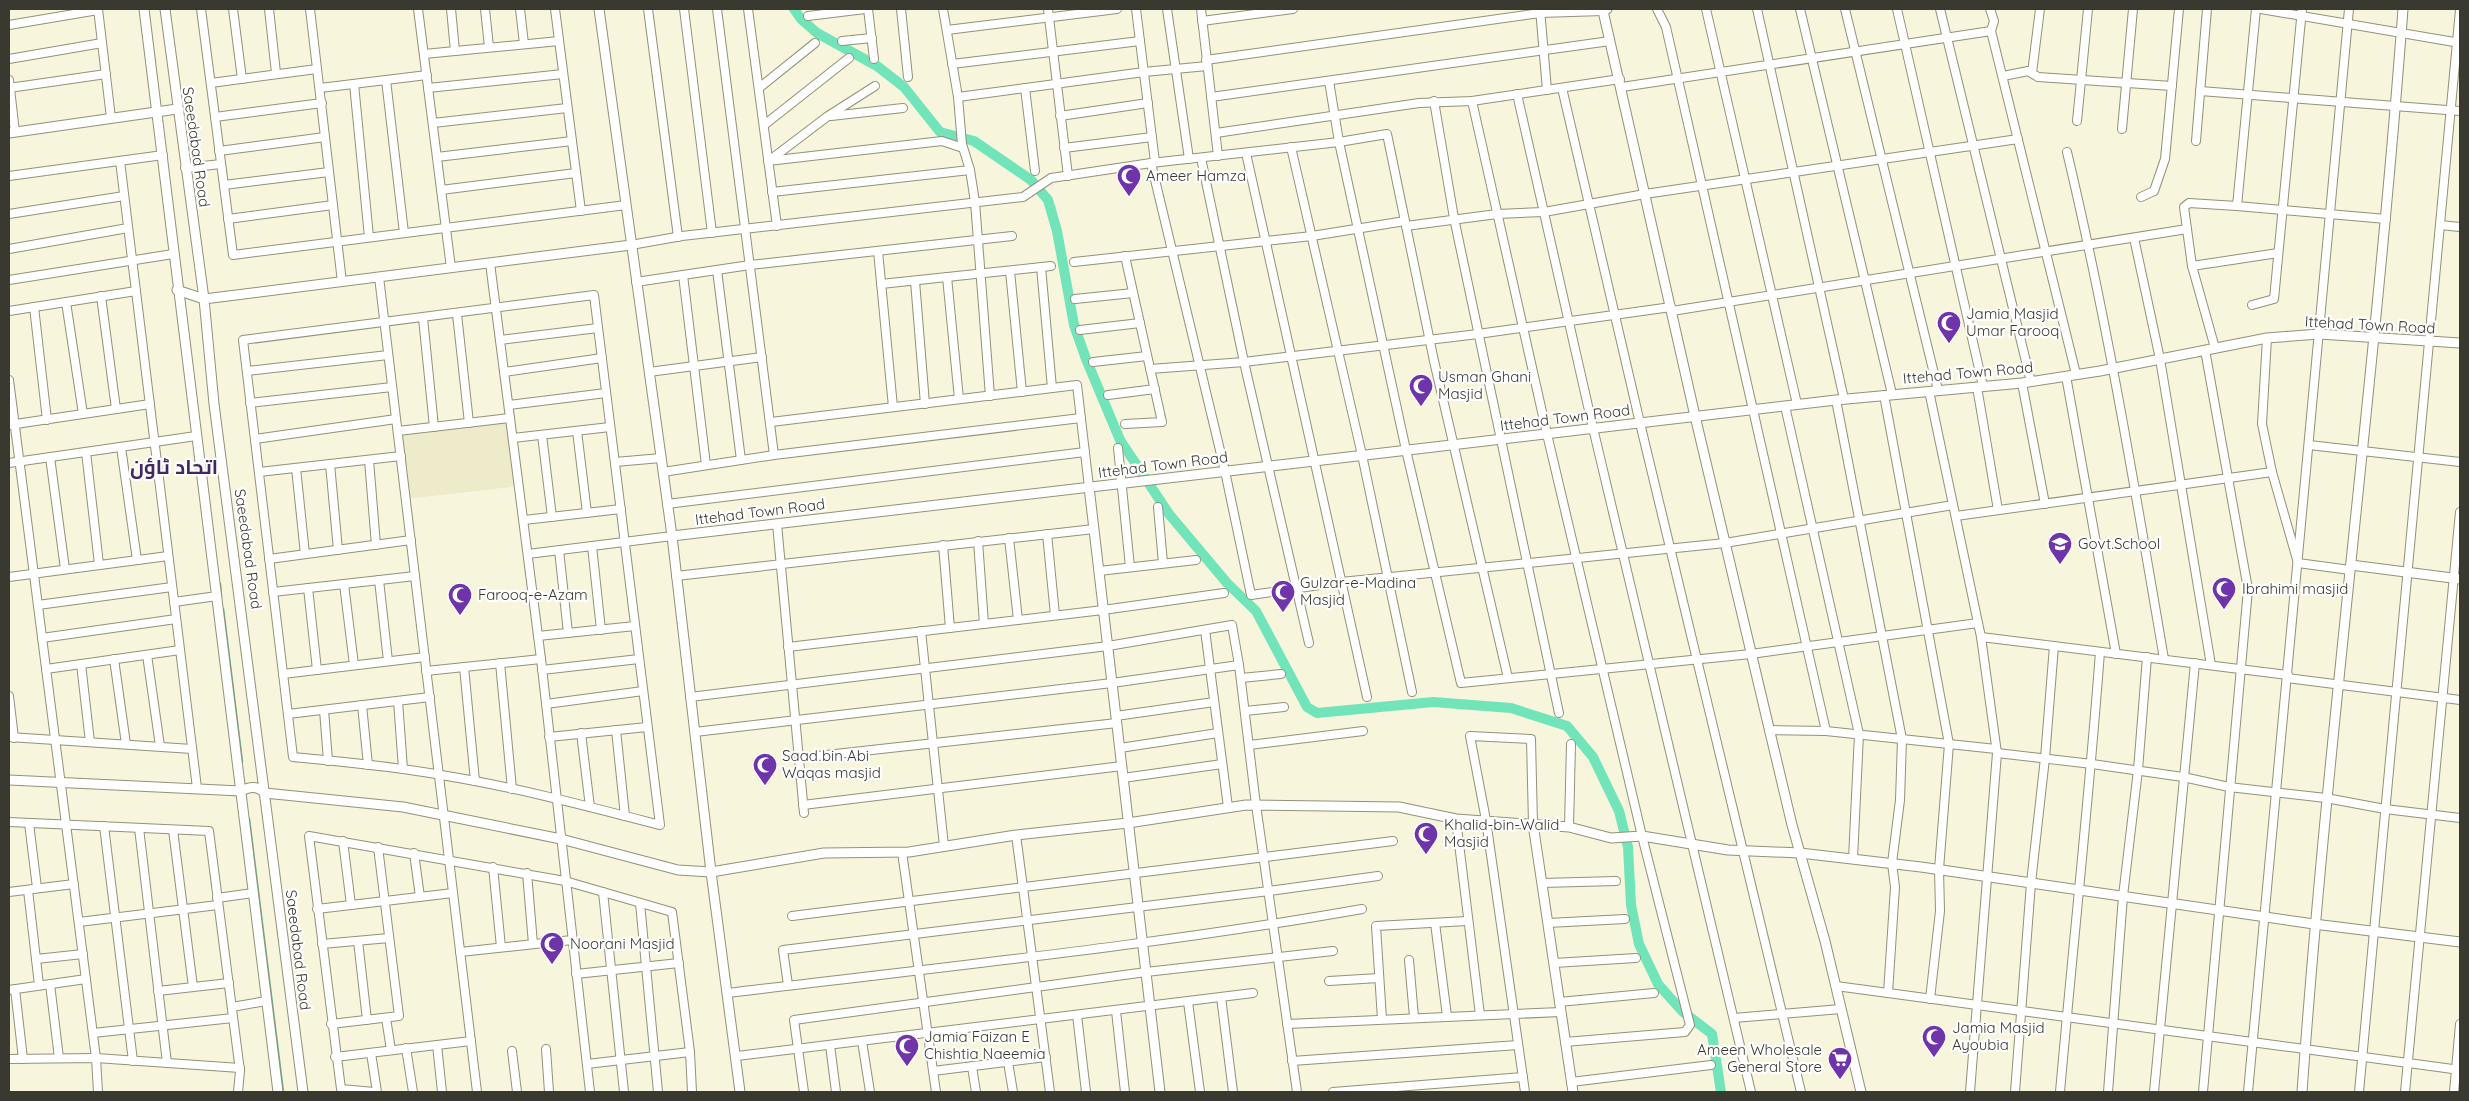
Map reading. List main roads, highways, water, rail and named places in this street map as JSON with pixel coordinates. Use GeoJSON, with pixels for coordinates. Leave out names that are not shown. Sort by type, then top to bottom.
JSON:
{"type":"FeatureCollection","features":[{"type":"Feature","properties":{"kind":"waterway"},"geometry":{"type":"LineString","coordinates":[[794,9],[801,19],[817,33],[877,66],[904,87],[940,132],[974,141],[1031,180],[1048,200],[1057,231],[1074,325],[1120,440],[1169,514],[1227,583],[1256,611],[1307,707],[1317,713],[1433,702],[1511,708],[1567,726],[1593,757],[1619,811],[1628,847],[1631,905],[1639,944],[1658,984],[1682,1011],[1712,1034],[1721,1092]]}},
{"type":"Feature","properties":{"kind":"waterway"},"geometry":{"type":"LineString","coordinates":[[220,584],[221,596]]}},
{"type":"Feature","properties":{"kind":"waterway"},"geometry":{"type":"LineString","coordinates":[[223,609],[242,762]]}},
{"type":"Feature","properties":{"kind":"waterway"},"geometry":{"type":"LineString","coordinates":[[249,819],[283,1092]]}},
{"type":"Feature","properties":{"kind":"place","name":"Ameer Hamza"},"geometry":{"type":"Point","coordinates":[1129,197]}},
{"type":"Feature","properties":{"kind":"place","name":"Jamia Masjid Umar Farooq"},"geometry":{"type":"Point","coordinates":[1949,344]}},
{"type":"Feature","properties":{"kind":"place","name":"Usman Ghani Masjid"},"geometry":{"type":"Point","coordinates":[1421,407]}},
{"type":"Feature","properties":{"kind":"place","name":"Govt.School"},"geometry":{"type":"Point","coordinates":[2060,565]}},
{"type":"Feature","properties":{"kind":"place","name":"Ibrahimi masjid"},"geometry":{"type":"Point","coordinates":[2224,610]}},
{"type":"Feature","properties":{"kind":"place","name":"Gulzar-e-Madina Masjid"},"geometry":{"type":"Point","coordinates":[1283,613]}},
{"type":"Feature","properties":{"kind":"place","name":"Farooq-e-Azam"},"geometry":{"type":"Point","coordinates":[460,616]}},
{"type":"Feature","properties":{"kind":"place","name":"Saad bin Abi Waqas masjid"},"geometry":{"type":"Point","coordinates":[765,786]}},
{"type":"Feature","properties":{"kind":"place","name":"Khalid-bin-Walid Masjid"},"geometry":{"type":"Point","coordinates":[1426,855]}},
{"type":"Feature","properties":{"kind":"place","name":"Noorani Masjid"},"geometry":{"type":"Point","coordinates":[552,965]}},
{"type":"Feature","properties":{"kind":"place","name":"Jamia Masjid Ayoubia"},"geometry":{"type":"Point","coordinates":[1934,1058]}},
{"type":"Feature","properties":{"kind":"place","name":"Jamia Faizan E Chishtia Naeemia"},"geometry":{"type":"Point","coordinates":[907,1067]}},
{"type":"Feature","properties":{"kind":"place","name":"Ameen Wholesale General Store"},"geometry":{"type":"Point","coordinates":[1840,1080]}},
{"type":"Feature","properties":{"kind":"district","name":"اتحاد ٹاؤن"},"geometry":{"type":"Point","coordinates":[174,467]}}]}
